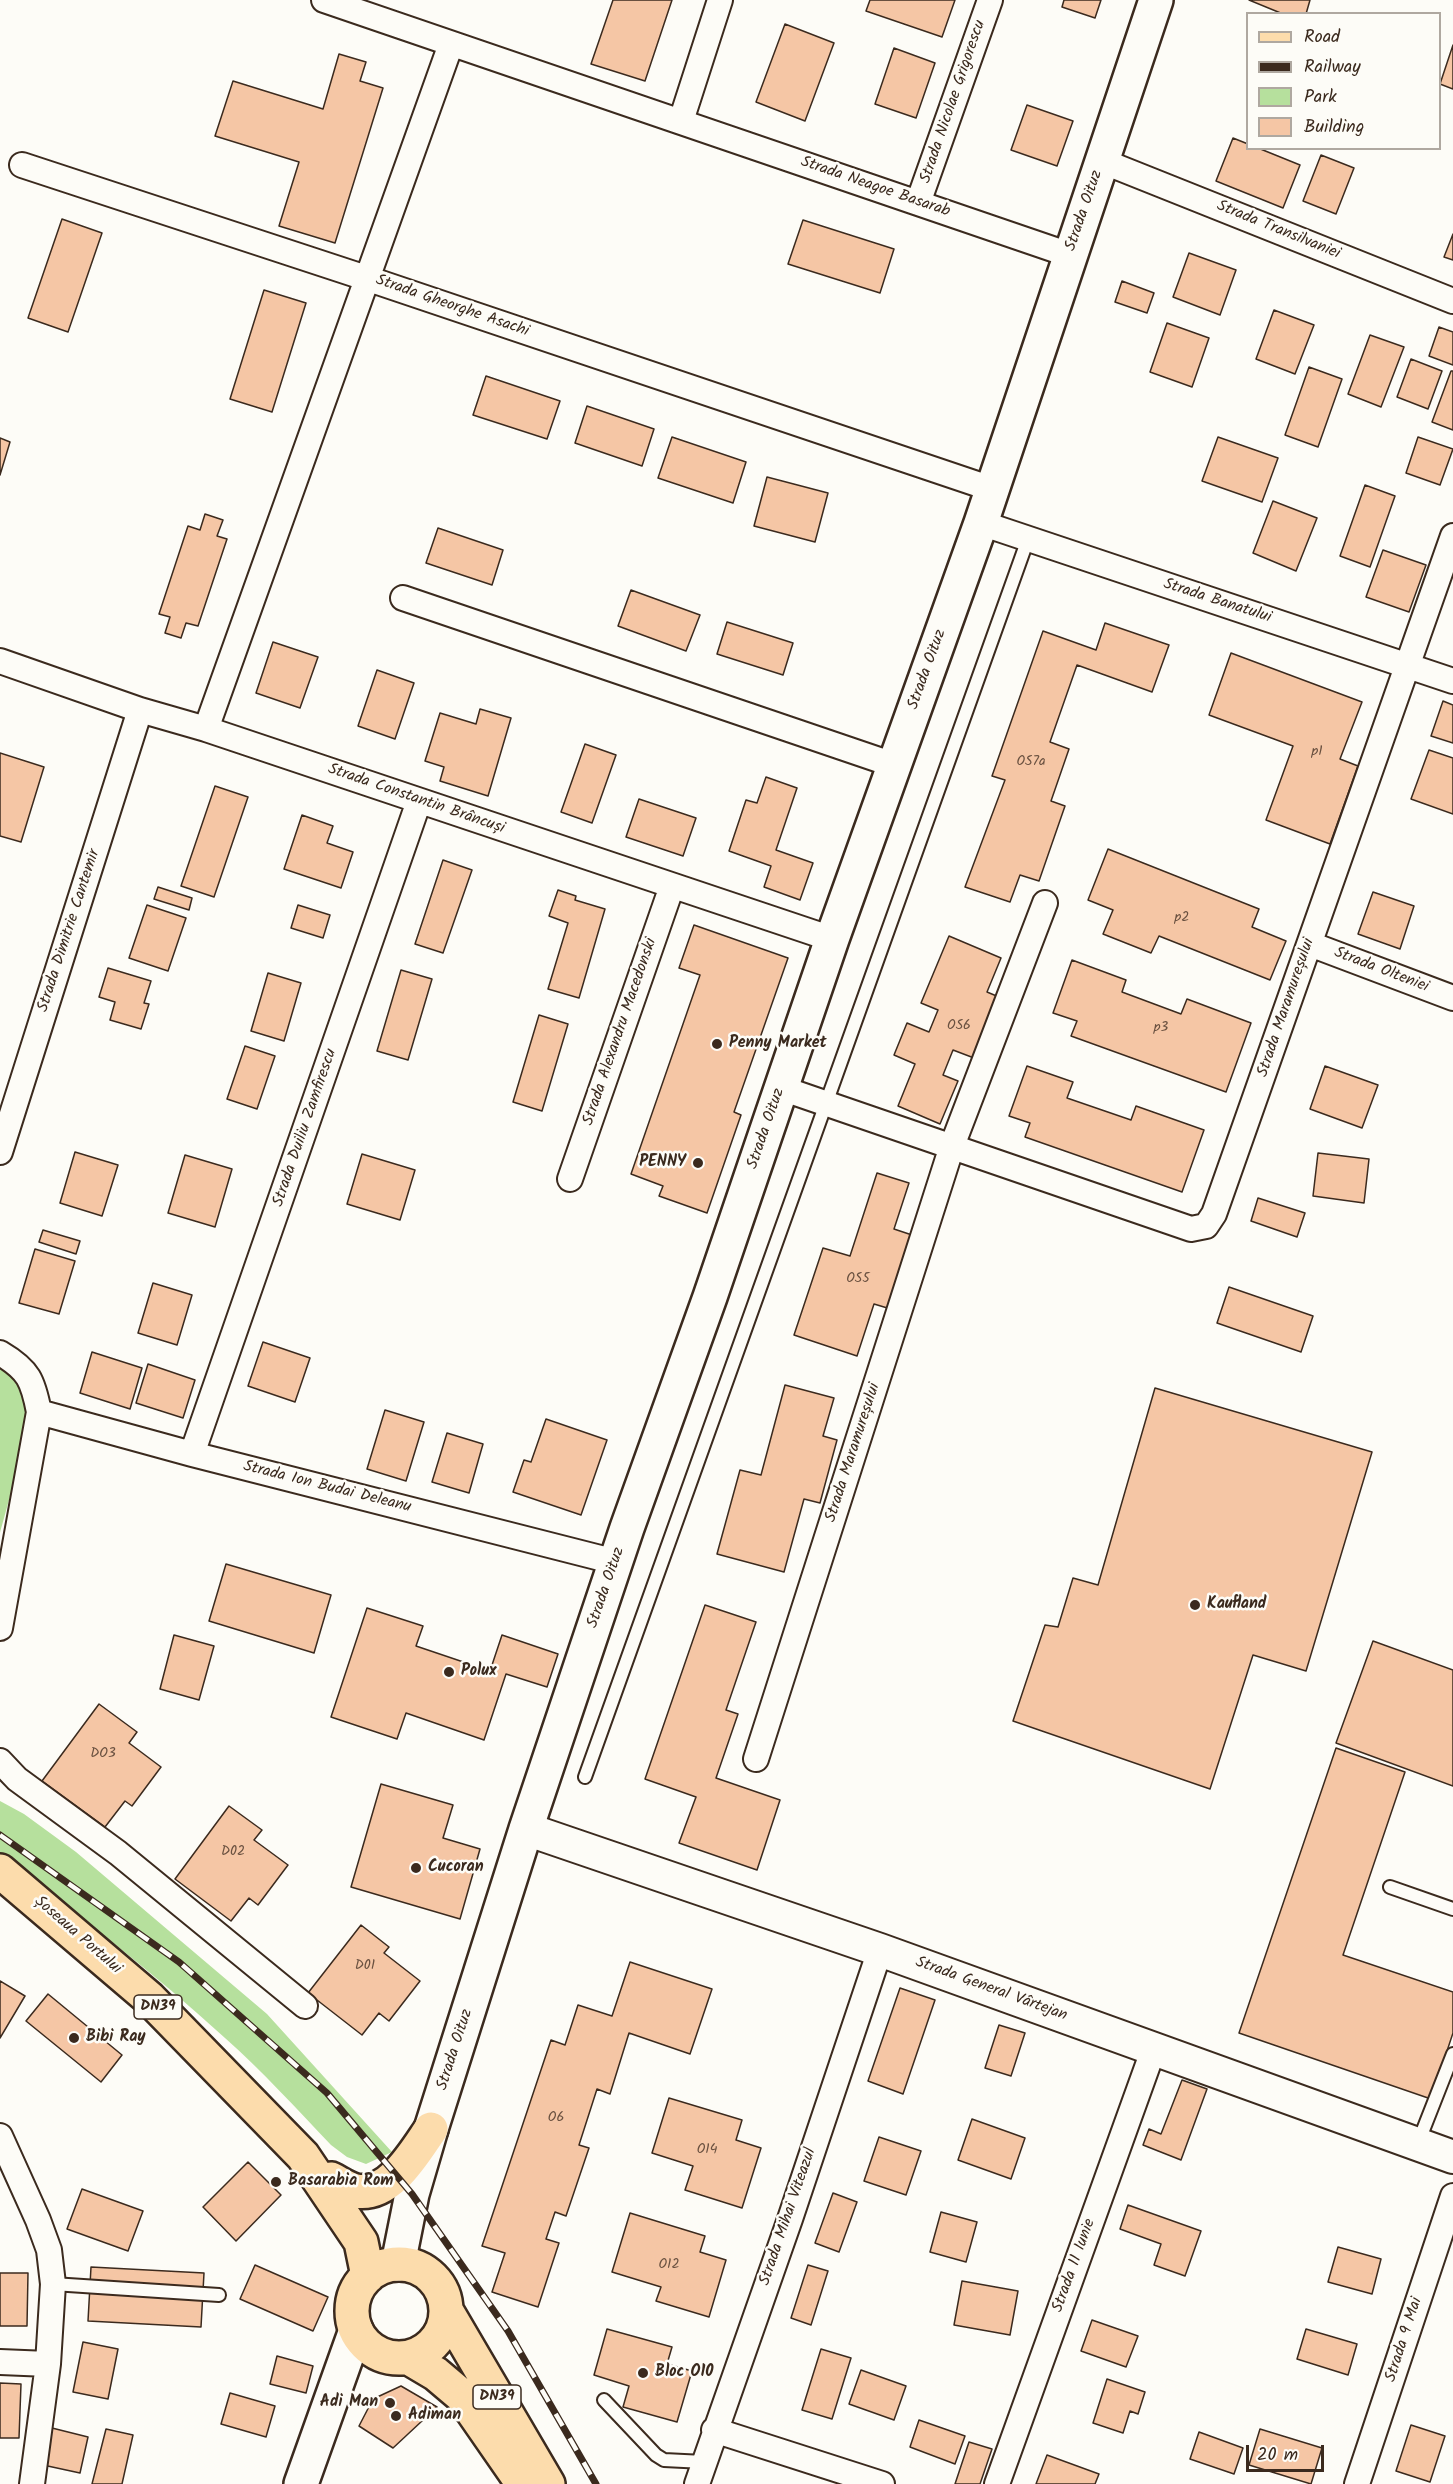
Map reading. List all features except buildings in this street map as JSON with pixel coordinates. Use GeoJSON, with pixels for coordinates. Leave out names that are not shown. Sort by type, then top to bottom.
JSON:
{"type":"FeatureCollection","features":[{"type":"Feature","properties":{"kind":"main road","name":"Strada Oituz"},"geometry":{"type":"LineString","coordinates":[[383,2270],[412,2194],[526,1829],[616,1562],[832,939],[981,523],[1156,0]]}},
{"type":"Feature","properties":{"kind":"main road","name":"Șoseaua Portului"},"geometry":{"type":"LineString","coordinates":[[0,1871],[149,1998],[303,2156],[331,2179],[383,2270]]}},
{"type":"Feature","properties":{"kind":"main road"},"geometry":{"type":"LineString","coordinates":[[331,2179],[357,2191],[376,2188],[398,2175],[431,2129]]}},
{"type":"Feature","properties":{"kind":"main road","name":"Șoseaua Portului"},"geometry":{"type":"LineString","coordinates":[[303,2156],[365,2251],[383,2270]]}},
{"type":"Feature","properties":{"kind":"main road","name":"DN39"},"geometry":{"type":"LineString","coordinates":[[383,2270],[420,2269],[432,2277],[441,2289],[446,2310],[548,2484]]}},
{"type":"Feature","properties":{"kind":"main road"},"geometry":{"type":"LineString","coordinates":[[301,2484],[356,2330],[352,2314],[354,2296],[383,2270]]}},
{"type":"Feature","properties":{"kind":"main road"},"geometry":{"type":"LineString","coordinates":[[409,2358],[424,2351],[436,2341],[444,2326],[446,2310]]}},
{"type":"Feature","properties":{"kind":"main road","name":"DN39"},"geometry":{"type":"LineString","coordinates":[[356,2330],[361,2339],[377,2353],[393,2358],[409,2358],[436,2374],[462,2396],[523,2484]]}},
{"type":"Feature","properties":{"kind":"street","name":"Strada Neagoe Basarab"},"geometry":{"type":"LineString","coordinates":[[324,0],[1070,255]]}},
{"type":"Feature","properties":{"kind":"street"},"geometry":{"type":"LineString","coordinates":[[681,121],[720,0]]}},
{"type":"Feature","properties":{"kind":"street","name":"Strada Nicolae Grigorescu"},"geometry":{"type":"LineString","coordinates":[[918,203],[990,0]]}},
{"type":"Feature","properties":{"kind":"street"},"geometry":{"type":"LineString","coordinates":[[22,165],[366,278],[451,44]]}},
{"type":"Feature","properties":{"kind":"street","name":"Strada Transilvaniei"},"geometry":{"type":"LineString","coordinates":[[1102,161],[1453,301]]}},
{"type":"Feature","properties":{"kind":"street","name":"Strada Gheorghe Asachi"},"geometry":{"type":"LineString","coordinates":[[206,729],[366,278],[992,489]]}},
{"type":"Feature","properties":{"kind":"street","name":"Strada Banatului"},"geometry":{"type":"LineString","coordinates":[[981,523],[1453,681]]}},
{"type":"Feature","properties":{"kind":"street","name":"Strada Maramureșului"},"geometry":{"type":"LineString","coordinates":[[781,1088],[1191,1228],[1206,1226],[1214,1214],[1453,536]]}},
{"type":"Feature","properties":{"kind":"street"},"geometry":{"type":"LineString","coordinates":[[403,598],[894,765]]}},
{"type":"Feature","properties":{"kind":"street","name":"Strada Constantin Brâncuși"},"geometry":{"type":"LineString","coordinates":[[0,661],[140,710],[206,729],[832,939]]}},
{"type":"Feature","properties":{"kind":"street","name":"Strada Dimitrie Cantemir"},"geometry":{"type":"LineString","coordinates":[[0,1152],[140,710]]}},
{"type":"Feature","properties":{"kind":"street","name":"Strada Duiliu Zamfirescu"},"geometry":{"type":"LineString","coordinates":[[192,1454],[419,801]]}},
{"type":"Feature","properties":{"kind":"street","name":"Strada Alexandru Macedonski"},"geometry":{"type":"LineString","coordinates":[[570,1179],[672,885]]}},
{"type":"Feature","properties":{"kind":"street","name":"Strada Maramureșului"},"geometry":{"type":"LineString","coordinates":[[756,1759],[952,1146],[1045,903]]}},
{"type":"Feature","properties":{"kind":"street","name":"Strada Olteniei"},"geometry":{"type":"LineString","coordinates":[[1310,945],[1453,998]]}},
{"type":"Feature","properties":{"kind":"street"},"geometry":{"type":"LineString","coordinates":[[0,1353],[24,1369],[34,1384],[39,1412],[0,1628]]}},
{"type":"Feature","properties":{"kind":"street","name":"Strada Ion Budai Deleanu"},"geometry":{"type":"LineString","coordinates":[[39,1412],[192,1454],[616,1562]]}},
{"type":"Feature","properties":{"kind":"street"},"geometry":{"type":"LineString","coordinates":[[0,1761],[17,1779],[118,1853],[305,2006]]}},
{"type":"Feature","properties":{"kind":"street","name":"Strada General Vârtejan"},"geometry":{"type":"LineString","coordinates":[[526,1829],[880,1950],[1453,2157]]}},
{"type":"Feature","properties":{"kind":"street","name":"Strada Mihai Viteazul"},"geometry":{"type":"LineString","coordinates":[[700,2473],[790,2219],[880,1950]]}},
{"type":"Feature","properties":{"kind":"street","name":"Strada 11 Iunie"},"geometry":{"type":"LineString","coordinates":[[997,2484],[1154,2048]]}},
{"type":"Feature","properties":{"kind":"street"},"geometry":{"type":"LineString","coordinates":[[0,2136],[49,2250],[53,2284],[48,2364],[32,2484]]}},
{"type":"Feature","properties":{"kind":"street","name":"Strada 9 Mai"},"geometry":{"type":"LineString","coordinates":[[1358,2484],[1453,2196]]}},
{"type":"Feature","properties":{"kind":"street"},"geometry":{"type":"LineString","coordinates":[[0,2362],[48,2364]]}},
{"type":"Feature","properties":{"kind":"street"},"geometry":{"type":"LineString","coordinates":[[714,2430],[882,2484]]}},
{"type":"Feature","properties":{"kind":"lane"},"geometry":{"type":"LineString","coordinates":[[585,1777],[1028,539]]}},
{"type":"Feature","properties":{"kind":"lane"},"geometry":{"type":"LineString","coordinates":[[1390,1887],[1453,1909]]}},
{"type":"Feature","properties":{"kind":"lane"},"geometry":{"type":"LineString","coordinates":[[1418,2143],[1453,2054]]}},
{"type":"Feature","properties":{"kind":"lane"},"geometry":{"type":"LineString","coordinates":[[53,2284],[219,2295]]}},
{"type":"Feature","properties":{"kind":"lane"},"geometry":{"type":"LineString","coordinates":[[604,2400],[656,2455],[700,2473]]}},
{"type":"Feature","properties":{"kind":"green space"},"geometry":{"type":"Polygon","coordinates":[[[0,1366],[24,1388],[29,1396],[30,1406],[19,1462],[0,1533],[0,1366]]]}},
{"type":"Feature","properties":{"kind":"green space"},"geometry":{"type":"Polygon","coordinates":[[[0,1801],[24,1814],[76,1852],[267,2014],[392,2152],[366,2164],[347,2157],[331,2145],[279,2090],[171,1990],[0,1857],[0,1801]]]}},
{"type":"Feature","properties":{"kind":"railway"},"geometry":{"type":"LineString","coordinates":[[0,1835],[179,1962],[327,2093],[412,2194],[508,2331],[596,2484]]}},
{"type":"Feature","properties":{"kind":"place","name":"Penny Market"},"geometry":{"type":"Point","coordinates":[717,1044]}},
{"type":"Feature","properties":{"kind":"place","name":"PENNY"},"geometry":{"type":"Point","coordinates":[698,1163]}},
{"type":"Feature","properties":{"kind":"place","name":"Kaufland"},"geometry":{"type":"Point","coordinates":[1195,1605]}},
{"type":"Feature","properties":{"kind":"place","name":"Polux"},"geometry":{"type":"Point","coordinates":[449,1672]}},
{"type":"Feature","properties":{"kind":"place","name":"Cucoran"},"geometry":{"type":"Point","coordinates":[416,1868]}},
{"type":"Feature","properties":{"kind":"place","name":"Bibi Ray"},"geometry":{"type":"Point","coordinates":[74,2038]}},
{"type":"Feature","properties":{"kind":"place","name":"Basarabia Rom"},"geometry":{"type":"Point","coordinates":[276,2182]}},
{"type":"Feature","properties":{"kind":"place","name":"Bloc O10"},"geometry":{"type":"Point","coordinates":[643,2373]}},
{"type":"Feature","properties":{"kind":"place","name":"Adi Man"},"geometry":{"type":"Point","coordinates":[390,2403]}},
{"type":"Feature","properties":{"kind":"place","name":"Adiman"},"geometry":{"type":"Point","coordinates":[396,2416]}}]}
